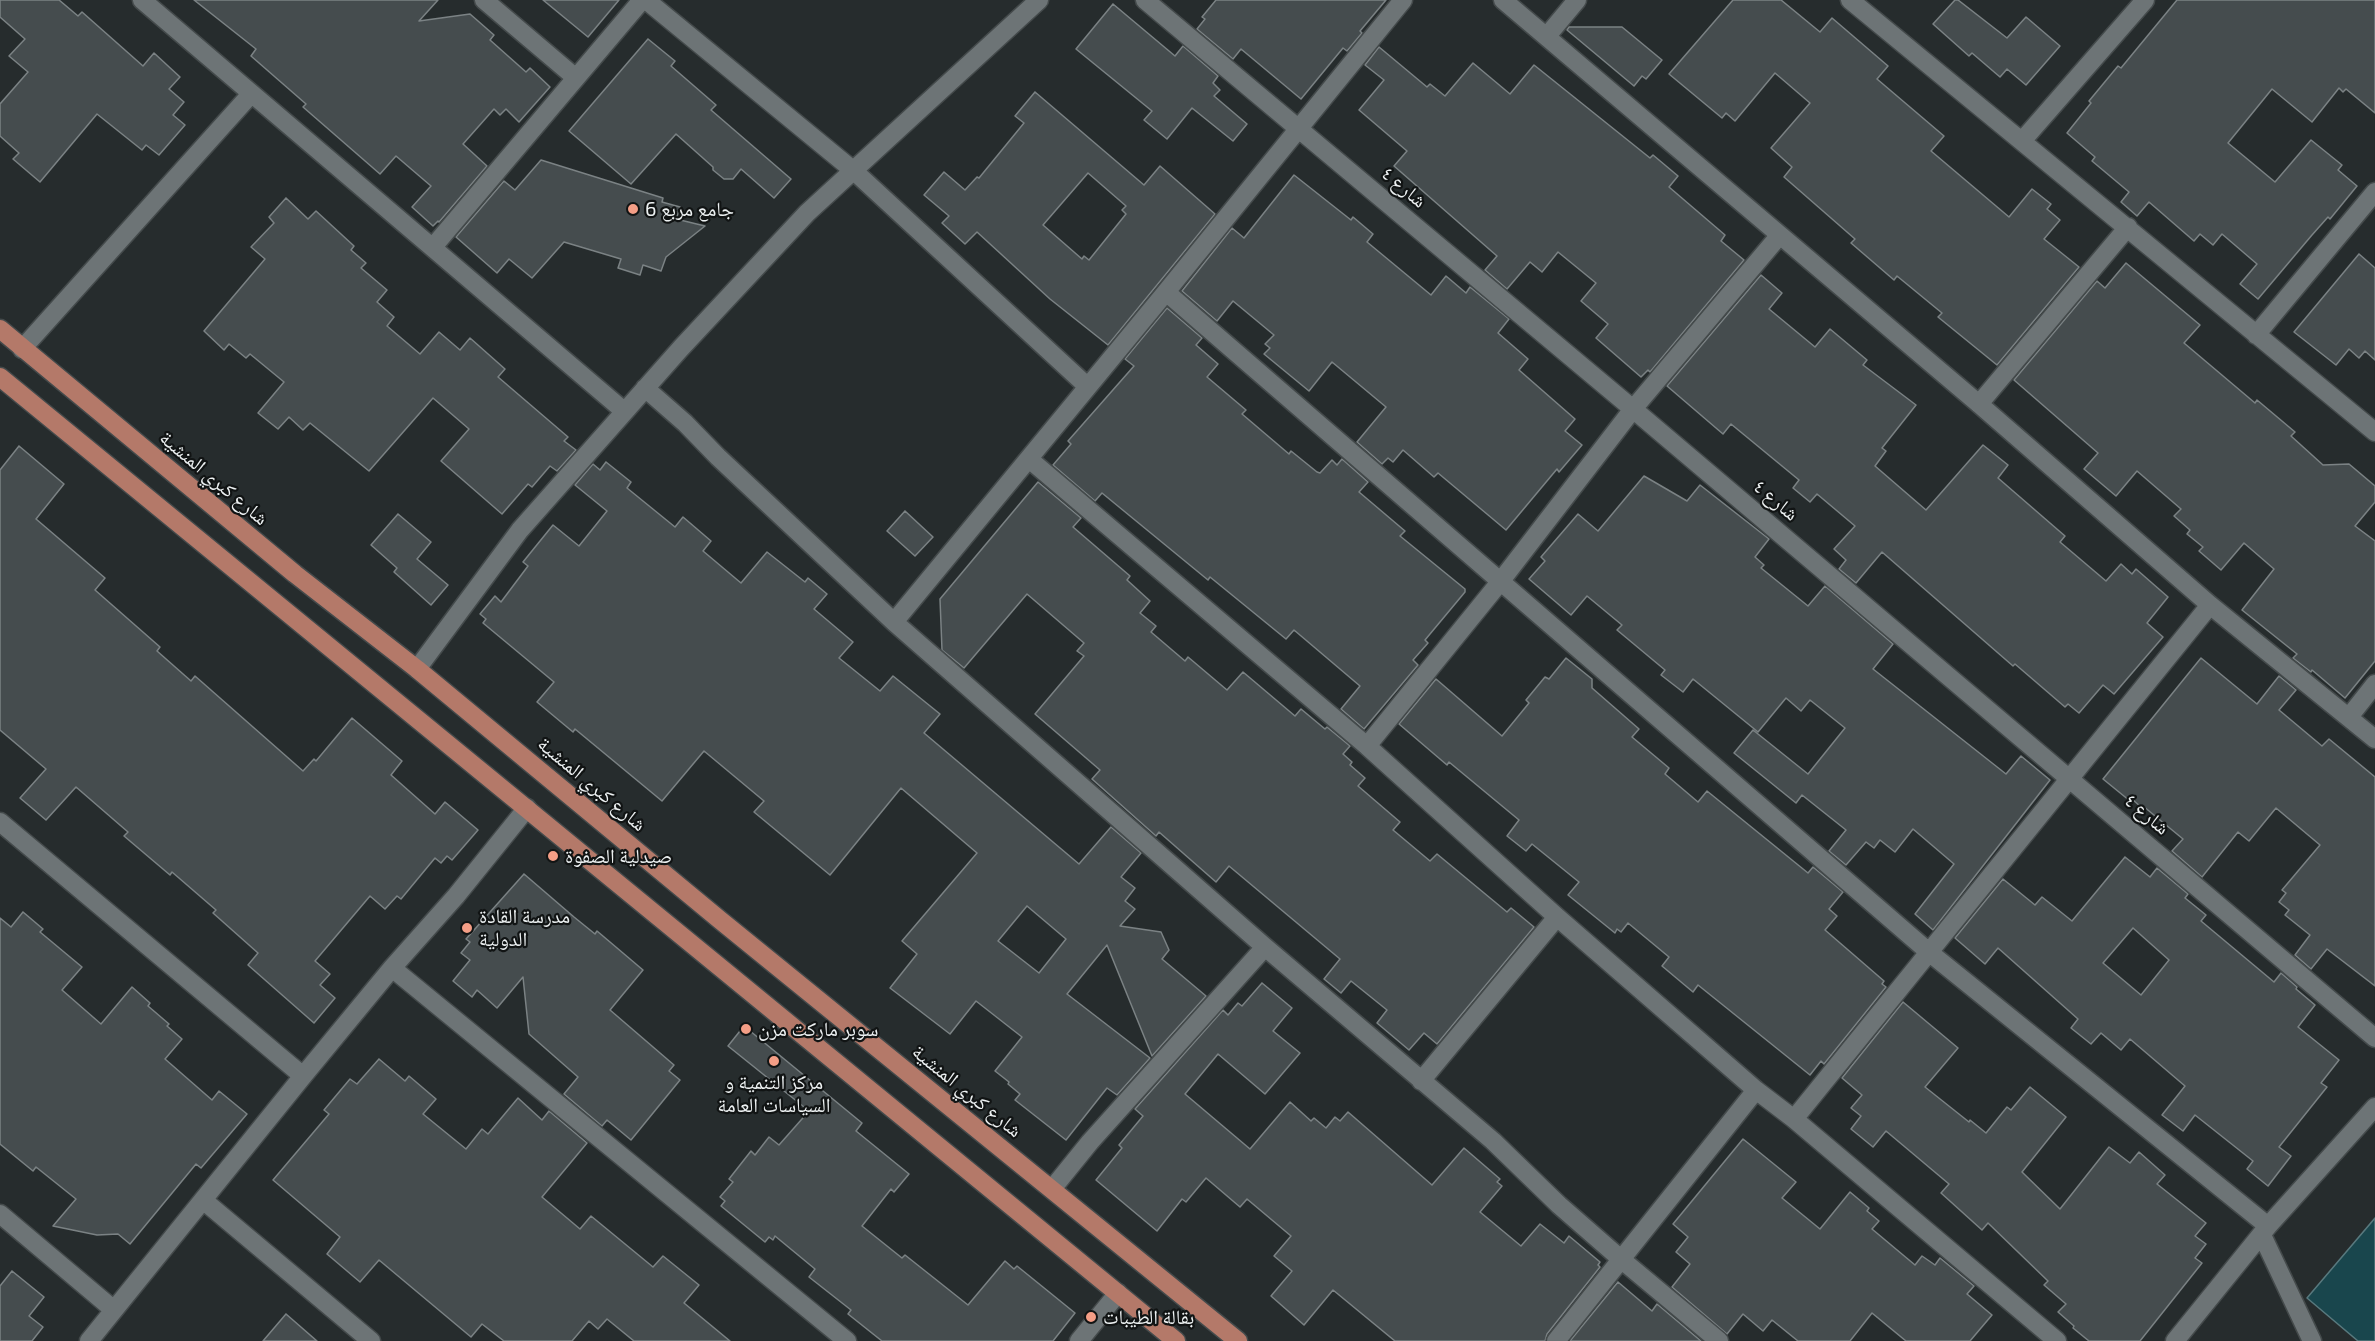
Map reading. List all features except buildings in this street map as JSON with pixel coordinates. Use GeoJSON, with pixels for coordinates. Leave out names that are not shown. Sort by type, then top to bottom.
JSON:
{"type":"FeatureCollection","features":[{"type":"Feature","properties":{"kind":"main road","name":"شارع كبري المنشية"},"geometry":{"type":"LineString","coordinates":[[0,329],[295,574],[417,669],[729,927],[1238,1341]]}},
{"type":"Feature","properties":{"kind":"main road"},"geometry":{"type":"LineString","coordinates":[[0,377],[1176,1341]]}},
{"type":"Feature","properties":{"kind":"street"},"geometry":{"type":"LineString","coordinates":[[142,0],[624,411]]}},
{"type":"Feature","properties":{"kind":"street"},"geometry":{"type":"LineString","coordinates":[[484,0],[576,78]]}},
{"type":"Feature","properties":{"kind":"street"},"geometry":{"type":"LineString","coordinates":[[432,247],[644,0],[854,171],[1087,386]]}},
{"type":"Feature","properties":{"kind":"street"},"geometry":{"type":"LineString","coordinates":[[417,669],[520,530],[624,411],[807,213],[1039,0]]}},
{"type":"Feature","properties":{"kind":"street","name":"شارع ٤"},"geometry":{"type":"LineString","coordinates":[[1144,0],[1633,409],[2375,1038]]}},
{"type":"Feature","properties":{"kind":"street"},"geometry":{"type":"LineString","coordinates":[[894,622],[1403,0]]}},
{"type":"Feature","properties":{"kind":"street"},"geometry":{"type":"LineString","coordinates":[[1503,0],[1979,404],[2210,604],[2375,739]]}},
{"type":"Feature","properties":{"kind":"street"},"geometry":{"type":"LineString","coordinates":[[1547,36],[1577,0]]}},
{"type":"Feature","properties":{"kind":"street"},"geometry":{"type":"LineString","coordinates":[[1850,0],[2375,432]]}},
{"type":"Feature","properties":{"kind":"street"},"geometry":{"type":"LineString","coordinates":[[2022,141],[2145,0]]}},
{"type":"Feature","properties":{"kind":"street"},"geometry":{"type":"LineString","coordinates":[[22,349],[251,94]]}},
{"type":"Feature","properties":{"kind":"street"},"geometry":{"type":"LineString","coordinates":[[2256,335],[2375,192]]}},
{"type":"Feature","properties":{"kind":"street"},"geometry":{"type":"LineString","coordinates":[[1979,404],[2128,227]]}},
{"type":"Feature","properties":{"kind":"street"},"geometry":{"type":"LineString","coordinates":[[1367,746],[1500,582],[1633,409],[1779,236]]}},
{"type":"Feature","properties":{"kind":"street"},"geometry":{"type":"LineString","coordinates":[[1166,292],[1930,953],[2265,1230],[2312,1341]]}},
{"type":"Feature","properties":{"kind":"street"},"geometry":{"type":"LineString","coordinates":[[645,388],[685,423],[894,622],[1420,1082],[1493,1141],[1559,1205],[1622,1260],[1719,1341]]}},
{"type":"Feature","properties":{"kind":"street"},"geometry":{"type":"LineString","coordinates":[[1029,459],[1367,746],[1557,917],[1756,1090],[1794,1119],[2057,1341]]}},
{"type":"Feature","properties":{"kind":"street"},"geometry":{"type":"LineString","coordinates":[[1794,1119],[2071,779],[2210,604]]}},
{"type":"Feature","properties":{"kind":"street"},"geometry":{"type":"LineString","coordinates":[[2349,717],[2375,684]]}},
{"type":"Feature","properties":{"kind":"street"},"geometry":{"type":"LineString","coordinates":[[89,1341],[303,1076],[392,968],[456,896],[527,808]]}},
{"type":"Feature","properties":{"kind":"street"},"geometry":{"type":"LineString","coordinates":[[0,822],[303,1076]]}},
{"type":"Feature","properties":{"kind":"street"},"geometry":{"type":"LineString","coordinates":[[1420,1082],[1557,917]]}},
{"type":"Feature","properties":{"kind":"street"},"geometry":{"type":"LineString","coordinates":[[1052,1189],[1098,1134],[1265,947]]}},
{"type":"Feature","properties":{"kind":"street"},"geometry":{"type":"LineString","coordinates":[[392,968],[847,1341]]}},
{"type":"Feature","properties":{"kind":"street"},"geometry":{"type":"LineString","coordinates":[[1556,1341],[1756,1090]]}},
{"type":"Feature","properties":{"kind":"street"},"geometry":{"type":"LineString","coordinates":[[2175,1341],[2265,1230],[2375,1107]]}},
{"type":"Feature","properties":{"kind":"street"},"geometry":{"type":"LineString","coordinates":[[203,1200],[371,1341]]}},
{"type":"Feature","properties":{"kind":"street"},"geometry":{"type":"LineString","coordinates":[[0,1214],[114,1310]]}},
{"type":"Feature","properties":{"kind":"street"},"geometry":{"type":"LineString","coordinates":[[1078,1341],[1118,1293]]}},
{"type":"Feature","properties":{"kind":"water"},"geometry":{"type":"Polygon","coordinates":[[[2375,1218],[2375,1341],[2358,1341],[2307,1298],[2375,1218]]]}},
{"type":"Feature","properties":{"kind":"place","name":"جامع مربع 6"},"geometry":{"type":"Point","coordinates":[633,209]}},
{"type":"Feature","properties":{"kind":"place","name":"صيدلية الصفوة"},"geometry":{"type":"Point","coordinates":[553,856]}},
{"type":"Feature","properties":{"kind":"place","name":"مدرسة القادة الدولية"},"geometry":{"type":"Point","coordinates":[467,928]}},
{"type":"Feature","properties":{"kind":"place","name":"سوبر ماركت مزن"},"geometry":{"type":"Point","coordinates":[746,1029]}},
{"type":"Feature","properties":{"kind":"place","name":"مركز التنمية و السياسات العامة"},"geometry":{"type":"Point","coordinates":[774,1061]}},
{"type":"Feature","properties":{"kind":"place","name":"بقالة الطيبات"},"geometry":{"type":"Point","coordinates":[1091,1317]}}]}
